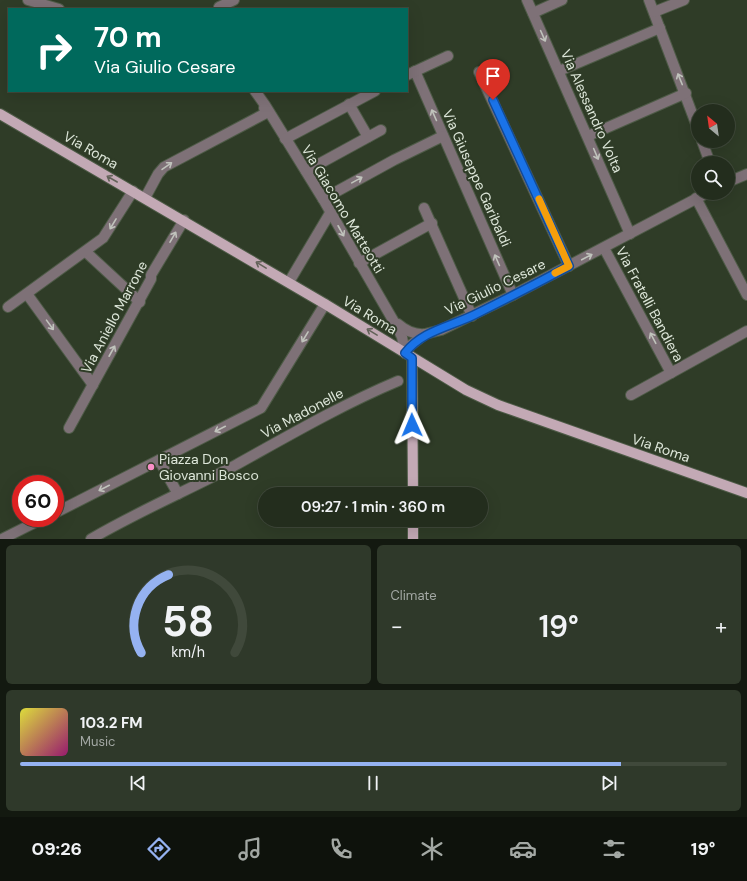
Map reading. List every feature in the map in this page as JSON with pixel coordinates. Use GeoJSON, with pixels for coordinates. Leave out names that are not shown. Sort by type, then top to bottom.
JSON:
{"type":"FeatureCollection","features":[{"type":"Feature","properties":{"kind":"main road","name":"Via Roma"},"geometry":{"type":"LineString","coordinates":[[1,118],[184,220],[393,344],[408,355],[466,390],[498,405],[747,494]]}},
{"type":"Feature","properties":{"kind":"main road"},"geometry":{"type":"LineString","coordinates":[[408,355],[413,487]]}},
{"type":"Feature","properties":{"kind":"main road"},"geometry":{"type":"LineString","coordinates":[[413,527],[413,539]]}},
{"type":"Feature","properties":{"kind":"street"},"geometry":{"type":"LineString","coordinates":[[28,0],[55,8]]}},
{"type":"Feature","properties":{"kind":"street"},"geometry":{"type":"LineString","coordinates":[[218,5],[234,0]]}},
{"type":"Feature","properties":{"kind":"street","name":"Via Alessandro Volta"},"geometry":{"type":"LineString","coordinates":[[527,0],[630,234]]}},
{"type":"Feature","properties":{"kind":"street"},"geometry":{"type":"LineString","coordinates":[[533,13],[562,0]]}},
{"type":"Feature","properties":{"kind":"street"},"geometry":{"type":"LineString","coordinates":[[649,0],[691,109]]}},
{"type":"Feature","properties":{"kind":"street"},"geometry":{"type":"LineString","coordinates":[[654,12],[684,0]]}},
{"type":"Feature","properties":{"kind":"street"},"geometry":{"type":"LineString","coordinates":[[559,72],[660,28]]}},
{"type":"Feature","properties":{"kind":"street"},"geometry":{"type":"LineString","coordinates":[[411,73],[448,56]]}},
{"type":"Feature","properties":{"kind":"street"},"geometry":{"type":"LineString","coordinates":[[479,72],[569,266]]}},
{"type":"Feature","properties":{"kind":"street","name":"Via Giuseppe Garibaldi"},"geometry":{"type":"LineString","coordinates":[[411,73],[443,136],[513,295]]}},
{"type":"Feature","properties":{"kind":"street","name":"Via Giacomo Matteotti"},"geometry":{"type":"LineString","coordinates":[[251,92],[268,112]]}},
{"type":"Feature","properties":{"kind":"street","name":"Via Giacomo Matteotti"},"geometry":{"type":"LineString","coordinates":[[256,92],[323,199],[393,320],[402,337],[408,355]]}},
{"type":"Feature","properties":{"kind":"street"},"geometry":{"type":"LineString","coordinates":[[285,139],[373,92]]}},
{"type":"Feature","properties":{"kind":"street"},"geometry":{"type":"LineString","coordinates":[[588,136],[686,94]]}},
{"type":"Feature","properties":{"kind":"street"},"geometry":{"type":"LineString","coordinates":[[349,104],[368,137]]}},
{"type":"Feature","properties":{"kind":"street"},"geometry":{"type":"LineString","coordinates":[[145,198],[158,174],[164,167],[268,112]]}},
{"type":"Feature","properties":{"kind":"street"},"geometry":{"type":"LineString","coordinates":[[306,171],[381,130]]}},
{"type":"Feature","properties":{"kind":"street"},"geometry":{"type":"LineString","coordinates":[[323,199],[394,160],[443,136]]}},
{"type":"Feature","properties":{"kind":"street"},"geometry":{"type":"LineString","coordinates":[[735,179],[747,174]]}},
{"type":"Feature","properties":{"kind":"street"},"geometry":{"type":"LineString","coordinates":[[8,307],[86,252],[106,234],[133,191]]}},
{"type":"Feature","properties":{"kind":"street","name":"Via Giulio Cesare"},"geometry":{"type":"LineString","coordinates":[[408,355],[411,345],[425,334],[441,330],[472,316],[604,248],[692,200]]}},
{"type":"Feature","properties":{"kind":"street"},"geometry":{"type":"LineString","coordinates":[[697,200],[747,295]]}},
{"type":"Feature","properties":{"kind":"street"},"geometry":{"type":"LineString","coordinates":[[424,208],[432,223],[472,316]]}},
{"type":"Feature","properties":{"kind":"street"},"geometry":{"type":"LineString","coordinates":[[289,282],[330,213]]}},
{"type":"Feature","properties":{"kind":"street","name":"Via Aniello Marrone"},"geometry":{"type":"LineString","coordinates":[[69,428],[140,302],[151,279],[151,275],[184,220]]}},
{"type":"Feature","properties":{"kind":"street"},"geometry":{"type":"LineString","coordinates":[[359,263],[432,223]]}},
{"type":"Feature","properties":{"kind":"street","name":"Via Fratelli Bandiera"},"geometry":{"type":"LineString","coordinates":[[604,248],[671,373]]}},
{"type":"Feature","properties":{"kind":"street"},"geometry":{"type":"LineString","coordinates":[[86,252],[140,302]]}},
{"type":"Feature","properties":{"kind":"street"},"geometry":{"type":"LineString","coordinates":[[28,294],[93,385]]}},
{"type":"Feature","properties":{"kind":"street"},"geometry":{"type":"LineString","coordinates":[[64,508],[264,406],[325,304]]}},
{"type":"Feature","properties":{"kind":"street","name":"Via Giacomo Matteotti"},"geometry":{"type":"LineString","coordinates":[[393,320],[406,331],[425,334]]}},
{"type":"Feature","properties":{"kind":"street"},"geometry":{"type":"LineString","coordinates":[[631,396],[747,331]]}},
{"type":"Feature","properties":{"kind":"street"},"geometry":{"type":"LineString","coordinates":[[393,344],[402,337]]}},
{"type":"Feature","properties":{"kind":"street","name":"Via Madonelle"},"geometry":{"type":"LineString","coordinates":[[91,539],[122,521],[178,494],[341,408],[398,381]]}},
{"type":"Feature","properties":{"kind":"street"},"geometry":{"type":"LineString","coordinates":[[159,460],[178,494]]}},
{"type":"Feature","properties":{"kind":"street"},"geometry":{"type":"LineString","coordinates":[[2,539],[26,527]]}},
{"type":"Feature","properties":{"kind":"slow traffic"},"geometry":{"type":"LineString","coordinates":[[539,199],[569,266],[555,273]]}},
{"type":"Feature","properties":{"kind":"place","name":"Piazza Don Giovanni Bosco"},"geometry":{"type":"Point","coordinates":[151,467]}},
{"type":"Feature","properties":{"kind":"route"},"geometry":{"type":"LineString","coordinates":[[412,425],[412,358],[405,353],[411,345],[425,334],[441,330],[472,316],[569,266],[493,100]]}}]}
